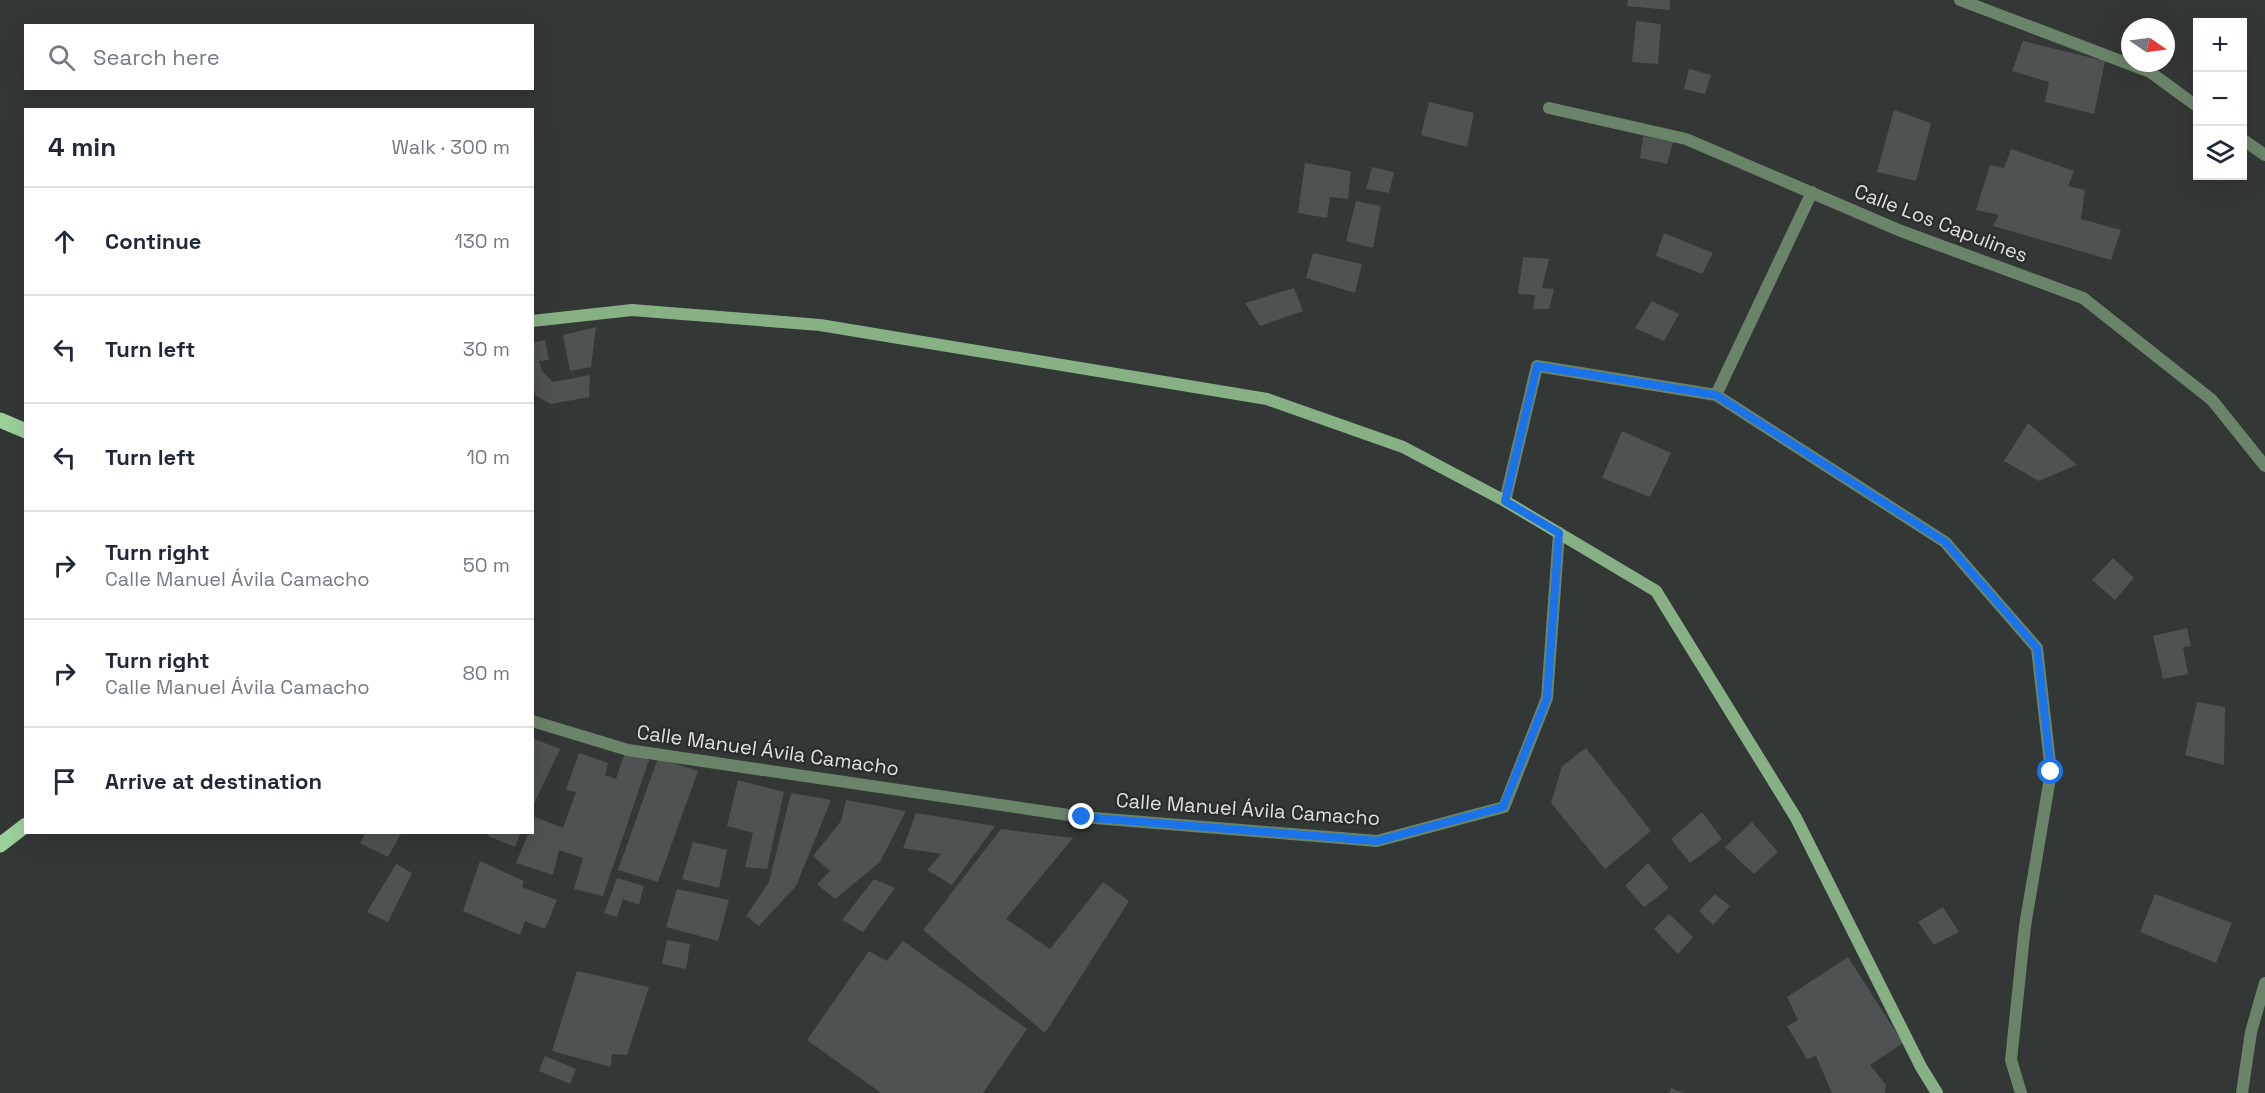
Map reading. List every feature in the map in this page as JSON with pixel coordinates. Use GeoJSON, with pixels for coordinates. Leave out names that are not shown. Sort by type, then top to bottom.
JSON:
{"type":"FeatureCollection","features":[{"type":"Feature","properties":{"kind":"main road"},"geometry":{"type":"LineString","coordinates":[[534,321],[632,310],[820,325],[1267,399],[1403,447],[1505,501],[1656,591],[1796,818],[1936,1093]]}},
{"type":"Feature","properties":{"kind":"main road"},"geometry":{"type":"LineString","coordinates":[[0,420],[24,430]]}},
{"type":"Feature","properties":{"kind":"main road"},"geometry":{"type":"LineString","coordinates":[[0,845],[24,827]]}},
{"type":"Feature","properties":{"kind":"street"},"geometry":{"type":"LineString","coordinates":[[1960,0],[2150,72],[2193,103]]}},
{"type":"Feature","properties":{"kind":"street","name":"Calle Los Capulines"},"geometry":{"type":"LineString","coordinates":[[1549,108],[1686,139],[1901,231],[2083,298],[2212,400],[2265,466]]}},
{"type":"Feature","properties":{"kind":"street"},"geometry":{"type":"LineString","coordinates":[[2247,142],[2265,155]]}},
{"type":"Feature","properties":{"kind":"street"},"geometry":{"type":"LineString","coordinates":[[1716,395],[1812,192]]}},
{"type":"Feature","properties":{"kind":"street"},"geometry":{"type":"LineString","coordinates":[[1505,501],[1537,366],[1716,395],[1945,542],[2037,648],[2051,772],[2025,926],[2012,1060],[2021,1093]]}},
{"type":"Feature","properties":{"kind":"street","name":"Calle Manuel Ávila Camacho"},"geometry":{"type":"LineString","coordinates":[[534,722],[628,750],[1071,815],[1377,841],[1503,807],[1547,698],[1559,533]]}},
{"type":"Feature","properties":{"kind":"street"},"geometry":{"type":"LineString","coordinates":[[2242,1093],[2251,1032],[2265,983]]}},
{"type":"Feature","properties":{"kind":"building"},"geometry":{"type":"Polygon","coordinates":[[[1628,0],[1670,0],[1670,10],[1627,6],[1628,0]]]}},
{"type":"Feature","properties":{"kind":"building"},"geometry":{"type":"Polygon","coordinates":[[[1636,21],[1661,24],[1658,64],[1632,62],[1636,21]]]}},
{"type":"Feature","properties":{"kind":"building"},"geometry":{"type":"Polygon","coordinates":[[[2023,41],[2105,61],[2094,114],[2045,102],[2049,82],[2012,71],[2023,41]]]}},
{"type":"Feature","properties":{"kind":"building"},"geometry":{"type":"Polygon","coordinates":[[[1689,69],[1711,75],[1705,94],[1684,89],[1689,69]]]}},
{"type":"Feature","properties":{"kind":"building"},"geometry":{"type":"Polygon","coordinates":[[[1429,102],[1474,113],[1467,147],[1421,135],[1429,102]]]}},
{"type":"Feature","properties":{"kind":"building"},"geometry":{"type":"Polygon","coordinates":[[[1894,110],[1931,123],[1916,181],[1877,172],[1894,110]]]}},
{"type":"Feature","properties":{"kind":"building"},"geometry":{"type":"Polygon","coordinates":[[[1643,136],[1673,142],[1667,164],[1640,158],[1643,136]]]}},
{"type":"Feature","properties":{"kind":"building"},"geometry":{"type":"Polygon","coordinates":[[[2011,149],[2074,171],[2068,186],[2085,190],[2081,219],[2121,230],[2111,260],[1993,226],[1999,215],[1976,210],[1990,165],[2004,168],[2011,149]]]}},
{"type":"Feature","properties":{"kind":"building"},"geometry":{"type":"Polygon","coordinates":[[[1305,163],[1351,171],[1348,199],[1330,197],[1327,218],[1298,213],[1305,163]]]}},
{"type":"Feature","properties":{"kind":"building"},"geometry":{"type":"Polygon","coordinates":[[[1372,167],[1394,172],[1389,193],[1366,189],[1372,167]]]}},
{"type":"Feature","properties":{"kind":"building"},"geometry":{"type":"Polygon","coordinates":[[[1356,201],[1381,206],[1373,248],[1346,241],[1356,201]]]}},
{"type":"Feature","properties":{"kind":"building"},"geometry":{"type":"Polygon","coordinates":[[[1664,233],[1713,253],[1702,274],[1656,256],[1664,233]]]}},
{"type":"Feature","properties":{"kind":"building"},"geometry":{"type":"Polygon","coordinates":[[[1313,253],[1362,264],[1355,293],[1306,278],[1313,253]]]}},
{"type":"Feature","properties":{"kind":"building"},"geometry":{"type":"Polygon","coordinates":[[[1523,257],[1549,259],[1542,288],[1554,289],[1549,309],[1533,309],[1535,295],[1518,294],[1523,257]]]}},
{"type":"Feature","properties":{"kind":"building"},"geometry":{"type":"Polygon","coordinates":[[[1294,288],[1303,311],[1260,326],[1245,303],[1294,288]]]}},
{"type":"Feature","properties":{"kind":"building"},"geometry":{"type":"Polygon","coordinates":[[[1652,301],[1679,314],[1664,341],[1635,328],[1652,301]]]}},
{"type":"Feature","properties":{"kind":"building"},"geometry":{"type":"Polygon","coordinates":[[[596,327],[591,367],[570,371],[563,335],[596,327]]]}},
{"type":"Feature","properties":{"kind":"building"},"geometry":{"type":"Polygon","coordinates":[[[545,340],[549,360],[539,361],[542,371],[553,382],[590,375],[589,397],[551,404],[536,396],[534,343],[545,340]]]}},
{"type":"Feature","properties":{"kind":"building"},"geometry":{"type":"Polygon","coordinates":[[[2028,423],[2077,465],[2039,481],[2004,461],[2028,423]]]}},
{"type":"Feature","properties":{"kind":"building"},"geometry":{"type":"Polygon","coordinates":[[[1622,431],[1671,453],[1650,497],[1602,478],[1622,431]]]}},
{"type":"Feature","properties":{"kind":"building"},"geometry":{"type":"Polygon","coordinates":[[[2113,558],[2134,578],[2115,600],[2092,580],[2113,558]]]}},
{"type":"Feature","properties":{"kind":"building"},"geometry":{"type":"Polygon","coordinates":[[[2187,628],[2191,646],[2183,647],[2188,674],[2163,679],[2153,636],[2187,628]]]}},
{"type":"Feature","properties":{"kind":"building"},"geometry":{"type":"Polygon","coordinates":[[[2197,702],[2225,707],[2224,765],[2185,755],[2197,702]]]}},
{"type":"Feature","properties":{"kind":"building"},"geometry":{"type":"Polygon","coordinates":[[[534,739],[560,749],[534,804],[534,739]]]}},
{"type":"Feature","properties":{"kind":"building"},"geometry":{"type":"Polygon","coordinates":[[[1586,748],[1651,831],[1605,869],[1551,803],[1562,766],[1586,748]]]}},
{"type":"Feature","properties":{"kind":"building"},"geometry":{"type":"Polygon","coordinates":[[[625,752],[649,760],[603,896],[574,889],[583,858],[559,850],[553,875],[516,863],[528,834],[534,834],[535,817],[563,828],[576,792],[566,790],[579,753],[608,763],[605,775],[616,779],[625,752]]]}},
{"type":"Feature","properties":{"kind":"building"},"geometry":{"type":"Polygon","coordinates":[[[658,758],[698,771],[658,882],[618,870],[658,758]]]}},
{"type":"Feature","properties":{"kind":"building"},"geometry":{"type":"Polygon","coordinates":[[[738,780],[784,792],[767,869],[745,867],[753,833],[727,826],[738,780]]]}},
{"type":"Feature","properties":{"kind":"building"},"geometry":{"type":"Polygon","coordinates":[[[791,793],[831,800],[796,886],[759,926],[746,916],[769,882],[791,793]]]}},
{"type":"Feature","properties":{"kind":"building"},"geometry":{"type":"Polygon","coordinates":[[[846,800],[906,811],[880,862],[835,899],[817,884],[830,871],[813,856],[841,821],[846,800]]]}},
{"type":"Feature","properties":{"kind":"building"},"geometry":{"type":"Polygon","coordinates":[[[1702,812],[1722,839],[1690,863],[1671,839],[1702,812]]]}},
{"type":"Feature","properties":{"kind":"building"},"geometry":{"type":"Polygon","coordinates":[[[916,813],[995,826],[952,885],[927,870],[941,854],[903,848],[916,813]]]}},
{"type":"Feature","properties":{"kind":"building"},"geometry":{"type":"Polygon","coordinates":[[[1752,822],[1778,852],[1754,874],[1725,847],[1752,822]]]}},
{"type":"Feature","properties":{"kind":"building"},"geometry":{"type":"Polygon","coordinates":[[[1001,829],[1073,838],[1006,919],[1050,949],[1103,882],[1129,901],[1045,1033],[923,930],[1001,829]]]}},
{"type":"Feature","properties":{"kind":"building"},"geometry":{"type":"Polygon","coordinates":[[[365,834],[401,834],[388,857],[360,843],[365,834]]]}},
{"type":"Feature","properties":{"kind":"building"},"geometry":{"type":"Polygon","coordinates":[[[488,834],[520,834],[515,847],[488,836],[488,834]]]}},
{"type":"Feature","properties":{"kind":"building"},"geometry":{"type":"Polygon","coordinates":[[[693,842],[727,850],[719,888],[682,879],[693,842]]]}},
{"type":"Feature","properties":{"kind":"building"},"geometry":{"type":"Polygon","coordinates":[[[480,861],[524,881],[522,887],[557,900],[545,929],[525,921],[520,935],[463,911],[480,861]]]}},
{"type":"Feature","properties":{"kind":"building"},"geometry":{"type":"Polygon","coordinates":[[[1648,863],[1669,888],[1644,907],[1625,886],[1648,863]]]}},
{"type":"Feature","properties":{"kind":"building"},"geometry":{"type":"Polygon","coordinates":[[[396,864],[412,873],[388,922],[367,912],[396,864]]]}},
{"type":"Feature","properties":{"kind":"building"},"geometry":{"type":"Polygon","coordinates":[[[617,878],[644,886],[639,905],[623,899],[617,917],[604,913],[617,878]]]}},
{"type":"Feature","properties":{"kind":"building"},"geometry":{"type":"Polygon","coordinates":[[[874,879],[895,888],[863,932],[842,920],[874,879]]]}},
{"type":"Feature","properties":{"kind":"building"},"geometry":{"type":"Polygon","coordinates":[[[677,889],[729,900],[718,941],[666,927],[677,889]]]}},
{"type":"Feature","properties":{"kind":"building"},"geometry":{"type":"Polygon","coordinates":[[[1715,894],[1730,906],[1713,925],[1699,911],[1715,894]]]}},
{"type":"Feature","properties":{"kind":"building"},"geometry":{"type":"Polygon","coordinates":[[[2155,894],[2232,923],[2216,963],[2140,932],[2155,894]]]}},
{"type":"Feature","properties":{"kind":"building"},"geometry":{"type":"Polygon","coordinates":[[[1943,907],[1959,932],[1934,945],[1918,922],[1943,907]]]}},
{"type":"Feature","properties":{"kind":"building"},"geometry":{"type":"Polygon","coordinates":[[[1669,914],[1693,937],[1678,954],[1654,929],[1669,914]]]}},
{"type":"Feature","properties":{"kind":"building"},"geometry":{"type":"Polygon","coordinates":[[[667,940],[690,944],[686,969],[662,964],[667,940]]]}},
{"type":"Feature","properties":{"kind":"building"},"geometry":{"type":"Polygon","coordinates":[[[903,941],[1027,1029],[983,1093],[881,1093],[807,1040],[869,951],[887,961],[903,941]]]}},
{"type":"Feature","properties":{"kind":"building"},"geometry":{"type":"Polygon","coordinates":[[[1848,957],[1903,1043],[1870,1065],[1886,1085],[1885,1093],[1832,1093],[1816,1056],[1807,1059],[1787,1026],[1798,1020],[1787,997],[1848,957]]]}},
{"type":"Feature","properties":{"kind":"building"},"geometry":{"type":"Polygon","coordinates":[[[577,971],[649,987],[627,1055],[612,1054],[611,1067],[552,1051],[577,971]]]}},
{"type":"Feature","properties":{"kind":"building"},"geometry":{"type":"Polygon","coordinates":[[[545,1056],[576,1069],[570,1084],[539,1071],[545,1056]]]}},
{"type":"Feature","properties":{"kind":"building"},"geometry":{"type":"Polygon","coordinates":[[[1671,1088],[1684,1093],[1669,1093],[1671,1088]]]}},
{"type":"Feature","properties":{"kind":"route"},"geometry":{"type":"LineString","coordinates":[[1082,817],[1377,841],[1503,807],[1547,698],[1559,533],[1505,501],[1537,366],[1716,395],[1945,542],[2037,648],[2051,772]]}}]}
